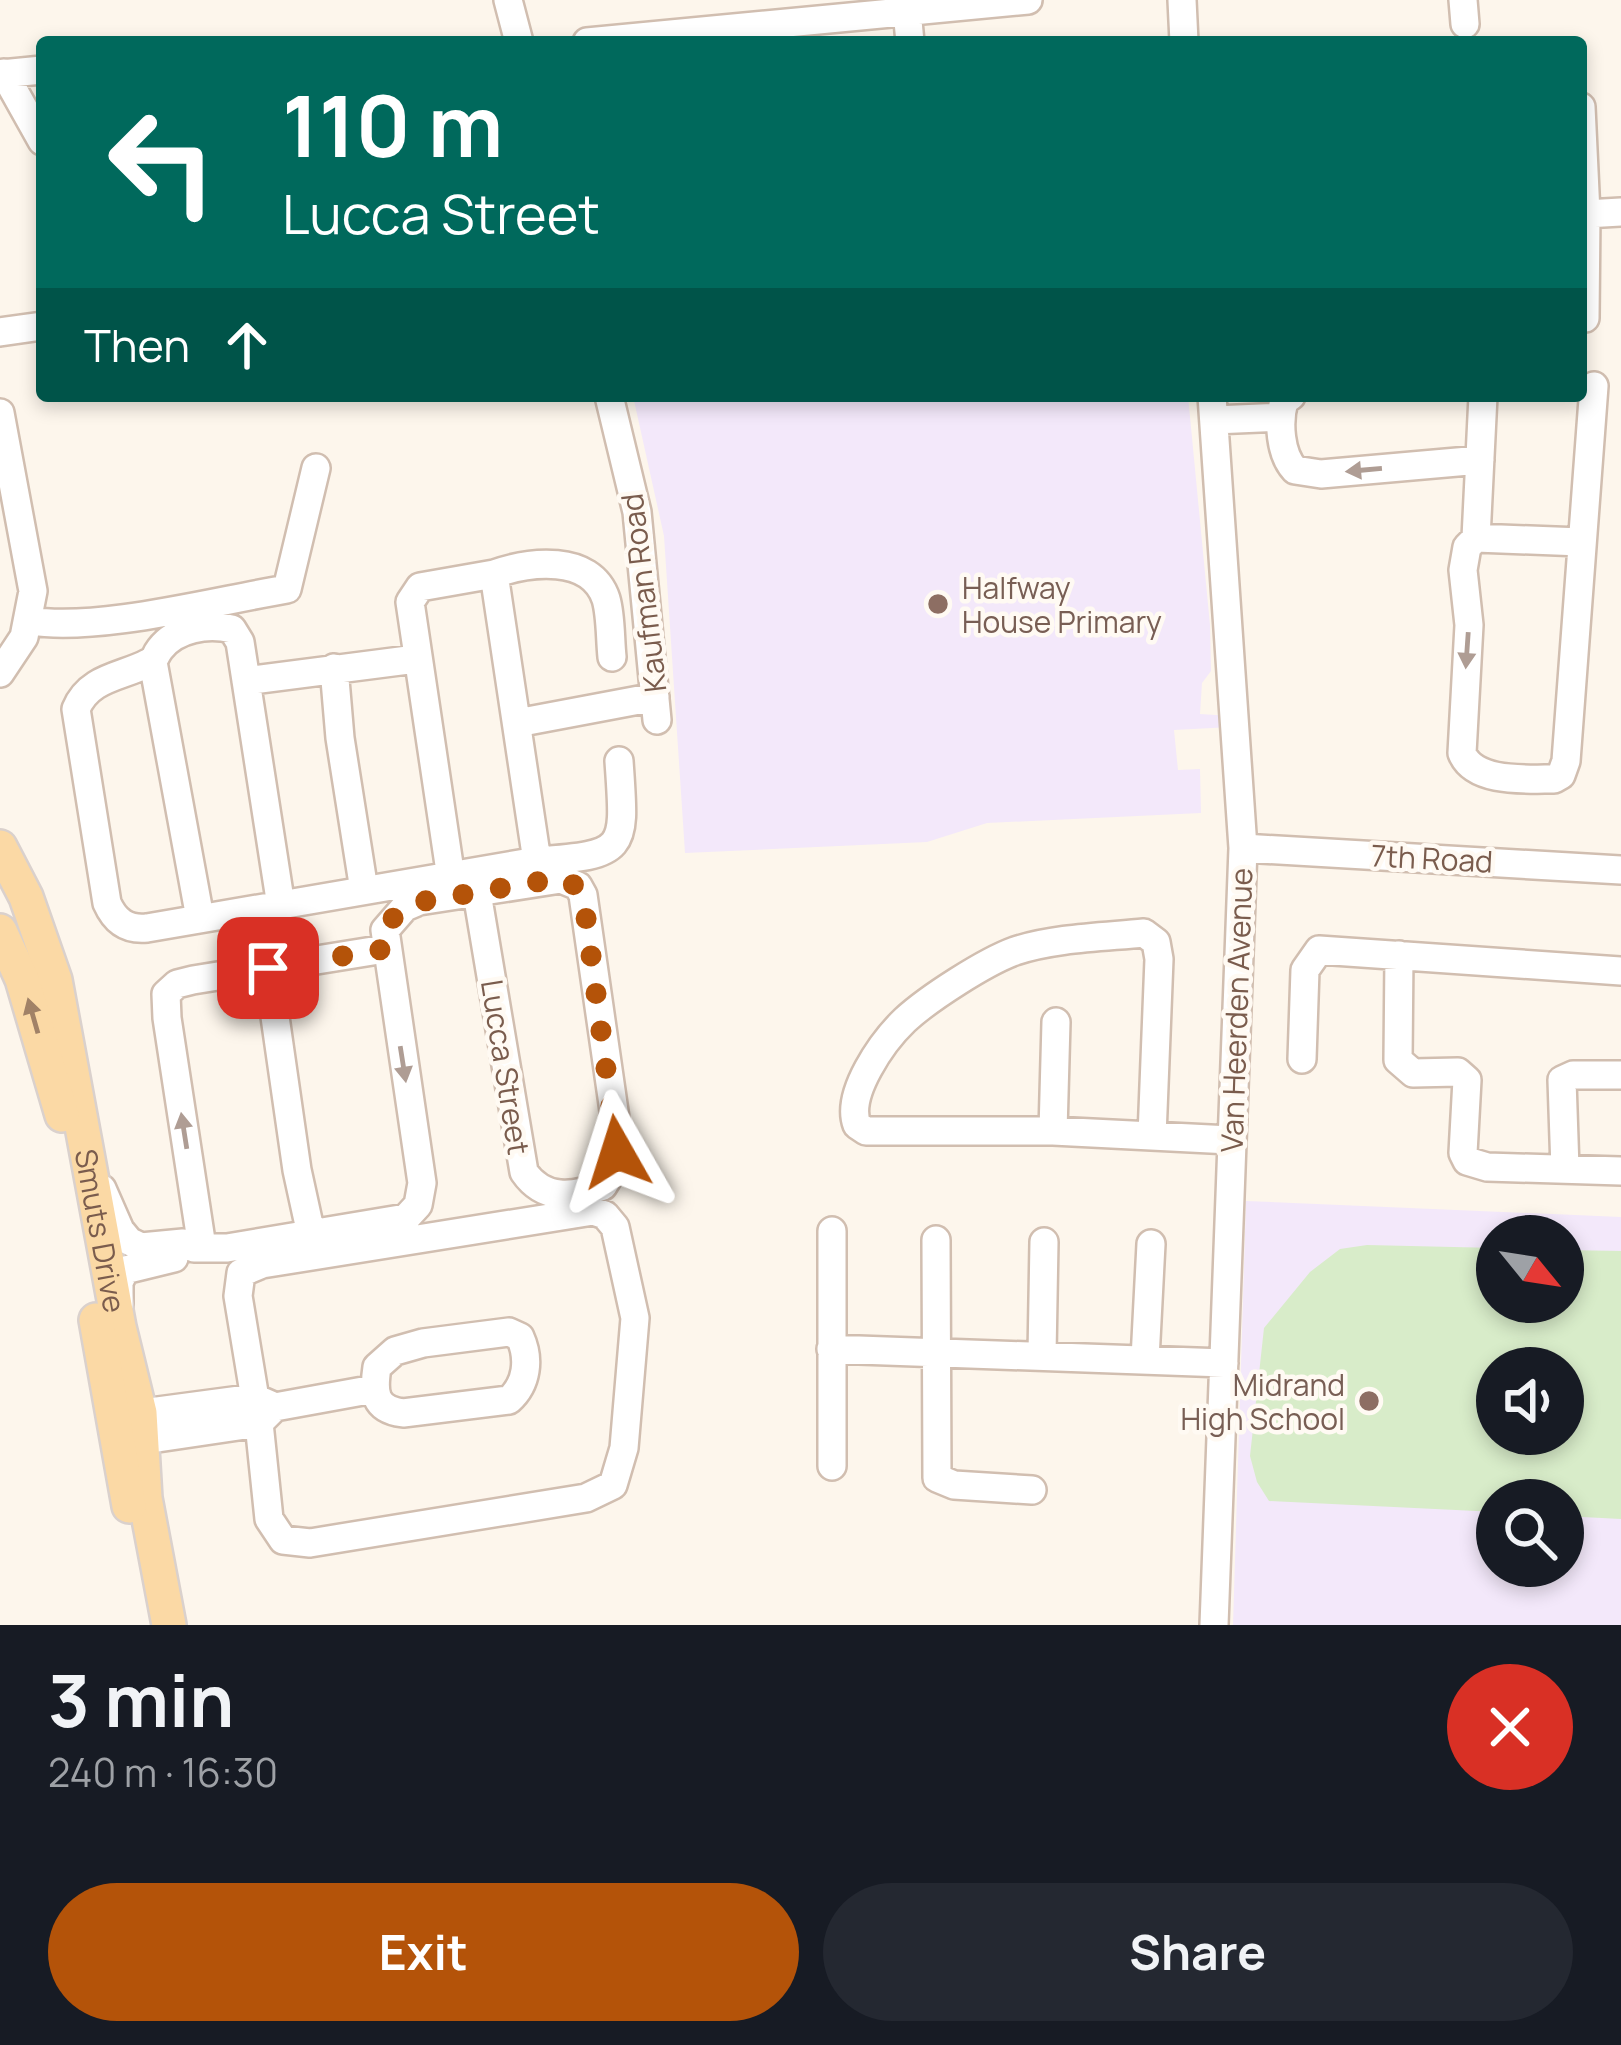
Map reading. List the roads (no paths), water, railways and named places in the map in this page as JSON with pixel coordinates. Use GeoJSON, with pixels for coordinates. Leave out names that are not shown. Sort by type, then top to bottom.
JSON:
{"type":"FeatureCollection","features":[{"type":"Feature","properties":{"kind":"main road","name":"Smuts Drive"},"geometry":{"type":"LineString","coordinates":[[0,848],[26,897],[55,980],[119,1327],[152,1625]]}},
{"type":"Feature","properties":{"kind":"main road","name":"Smuts Drive"},"geometry":{"type":"LineString","coordinates":[[0,931],[22,979],[65,1126],[169,1625]]}},
{"type":"Feature","properties":{"kind":"street"},"geometry":{"type":"LineString","coordinates":[[508,0],[517,36]]}},
{"type":"Feature","properties":{"kind":"street"},"geometry":{"type":"LineString","coordinates":[[648,36],[1028,0]]}},
{"type":"Feature","properties":{"kind":"street"},"geometry":{"type":"LineString","coordinates":[[1182,0],[1184,36]]}},
{"type":"Feature","properties":{"kind":"street"},"geometry":{"type":"LineString","coordinates":[[908,11],[910,36]]}},
{"type":"Feature","properties":{"kind":"street"},"geometry":{"type":"LineString","coordinates":[[36,70],[2,73],[36,131]]}},
{"type":"Feature","properties":{"kind":"street"},"geometry":{"type":"LineString","coordinates":[[1587,229],[1621,212]]}},
{"type":"Feature","properties":{"kind":"street"},"geometry":{"type":"LineString","coordinates":[[0,332],[36,327]]}},
{"type":"Feature","properties":{"kind":"street"},"geometry":{"type":"LineString","coordinates":[[1483,402],[1476,538],[1467,547],[1463,570],[1469,625],[1462,753],[1467,765],[1479,773],[1547,779],[1561,775],[1567,761],[1594,386]]}},
{"type":"Feature","properties":{"kind":"street","name":"Kaufman Road"},"geometry":{"type":"LineString","coordinates":[[517,723],[656,708],[638,512],[611,402]]}},
{"type":"Feature","properties":{"kind":"street"},"geometry":{"type":"LineString","coordinates":[[1213,408],[1286,406],[1287,461],[1306,474],[1480,460]]}},
{"type":"Feature","properties":{"kind":"street","name":"Van Heerden Avenue"},"geometry":{"type":"LineString","coordinates":[[1213,408],[1243,848],[1214,1625]]}},
{"type":"Feature","properties":{"kind":"street"},"geometry":{"type":"LineString","coordinates":[[0,413],[33,591],[30,621],[13,658],[0,673]]}},
{"type":"Feature","properties":{"kind":"street"},"geometry":{"type":"LineString","coordinates":[[30,621],[97,621],[287,589],[316,468]]}},
{"type":"Feature","properties":{"kind":"street"},"geometry":{"type":"LineString","coordinates":[[1476,538],[1581,542]]}},
{"type":"Feature","properties":{"kind":"street"},"geometry":{"type":"LineString","coordinates":[[451,878],[416,659],[410,602],[417,589],[550,564],[583,574],[606,599],[612,656]]}},
{"type":"Feature","properties":{"kind":"street"},"geometry":{"type":"LineString","coordinates":[[494,574],[537,861]]}},
{"type":"Feature","properties":{"kind":"street"},"geometry":{"type":"LineString","coordinates":[[281,906],[239,642],[232,629],[225,627],[197,628],[174,637],[153,662],[100,682],[76,709],[110,911],[130,928],[281,906],[537,861],[589,858],[614,846],[623,824],[619,761]]}},
{"type":"Feature","properties":{"kind":"street"},"geometry":{"type":"LineString","coordinates":[[246,681],[416,659]]}},
{"type":"Feature","properties":{"kind":"street"},"geometry":{"type":"LineString","coordinates":[[153,662],[200,918]]}},
{"type":"Feature","properties":{"kind":"street"},"geometry":{"type":"LineString","coordinates":[[334,668],[364,890]]}},
{"type":"Feature","properties":{"kind":"street","name":"7th Road"},"geometry":{"type":"LineString","coordinates":[[1243,848],[1621,870]]}},
{"type":"Feature","properties":{"kind":"street","name":"Lucca Street"},"geometry":{"type":"LineString","coordinates":[[561,879],[578,886],[583,895],[618,1139],[616,1165],[603,1186],[554,1195],[533,1184],[524,1172],[477,893],[561,879]]}},
{"type":"Feature","properties":{"kind":"street"},"geometry":{"type":"LineString","coordinates":[[119,1327],[119,1282],[135,1255],[183,1243],[227,1248],[400,1221],[414,1211],[422,1192],[385,930],[405,907],[477,893]]}},
{"type":"Feature","properties":{"kind":"street"},"geometry":{"type":"LineString","coordinates":[[1153,1136],[1159,959],[1156,942],[1144,933],[1026,948],[1002,957],[902,1023],[872,1067],[854,1111],[859,1127],[866,1131],[1052,1131],[1230,1140]]}},
{"type":"Feature","properties":{"kind":"street"},"geometry":{"type":"LineString","coordinates":[[1302,1059],[1305,970],[1312,955],[1325,948],[1621,971]]}},
{"type":"Feature","properties":{"kind":"street"},"geometry":{"type":"LineString","coordinates":[[198,1247],[166,994],[177,984],[385,949]]}},
{"type":"Feature","properties":{"kind":"street"},"geometry":{"type":"LineString","coordinates":[[1399,955],[1398,1060],[1413,1072],[1458,1072],[1467,1080],[1464,1157],[1487,1167],[1621,1171]]}},
{"type":"Feature","properties":{"kind":"street"},"geometry":{"type":"LineString","coordinates":[[268,968],[297,1170],[311,1234]]}},
{"type":"Feature","properties":{"kind":"street"},"geometry":{"type":"LineString","coordinates":[[1052,1131],[1056,1022]]}},
{"type":"Feature","properties":{"kind":"street"},"geometry":{"type":"LineString","coordinates":[[1564,1169],[1562,1080],[1573,1075],[1621,1075]]}},
{"type":"Feature","properties":{"kind":"street"},"geometry":{"type":"LineString","coordinates":[[85,1139],[120,1230],[135,1255]]}},
{"type":"Feature","properties":{"kind":"street"},"geometry":{"type":"LineString","coordinates":[[592,1210],[605,1215],[615,1227],[632,1296],[634,1352],[621,1464],[607,1490],[586,1498],[291,1543],[275,1532],[269,1519],[263,1409],[238,1296],[238,1279],[249,1267],[592,1210]]}},
{"type":"Feature","properties":{"kind":"street"},"geometry":{"type":"LineString","coordinates":[[832,1231],[832,1466]]}},
{"type":"Feature","properties":{"kind":"street"},"geometry":{"type":"LineString","coordinates":[[936,1240],[938,1478],[954,1485],[1032,1490]]}},
{"type":"Feature","properties":{"kind":"street"},"geometry":{"type":"LineString","coordinates":[[1042,1355],[1044,1242]]}},
{"type":"Feature","properties":{"kind":"street"},"geometry":{"type":"LineString","coordinates":[[1145,1359],[1151,1244]]}},
{"type":"Feature","properties":{"kind":"street"},"geometry":{"type":"LineString","coordinates":[[509,1332],[524,1343],[523,1380],[509,1400],[403,1413],[380,1406],[374,1389],[376,1367],[395,1351],[509,1332]]}},
{"type":"Feature","properties":{"kind":"street"},"geometry":{"type":"LineString","coordinates":[[831,1349],[1224,1363]]}},
{"type":"Feature","properties":{"kind":"street"},"geometry":{"type":"LineString","coordinates":[[128,1429],[374,1389]]}},
{"type":"Feature","properties":{"kind":"place","name":"Halfway House Primary"},"geometry":{"type":"Point","coordinates":[938,604]}},
{"type":"Feature","properties":{"kind":"place","name":"Midrand High School"},"geometry":{"type":"Point","coordinates":[1369,1401]}}]}
